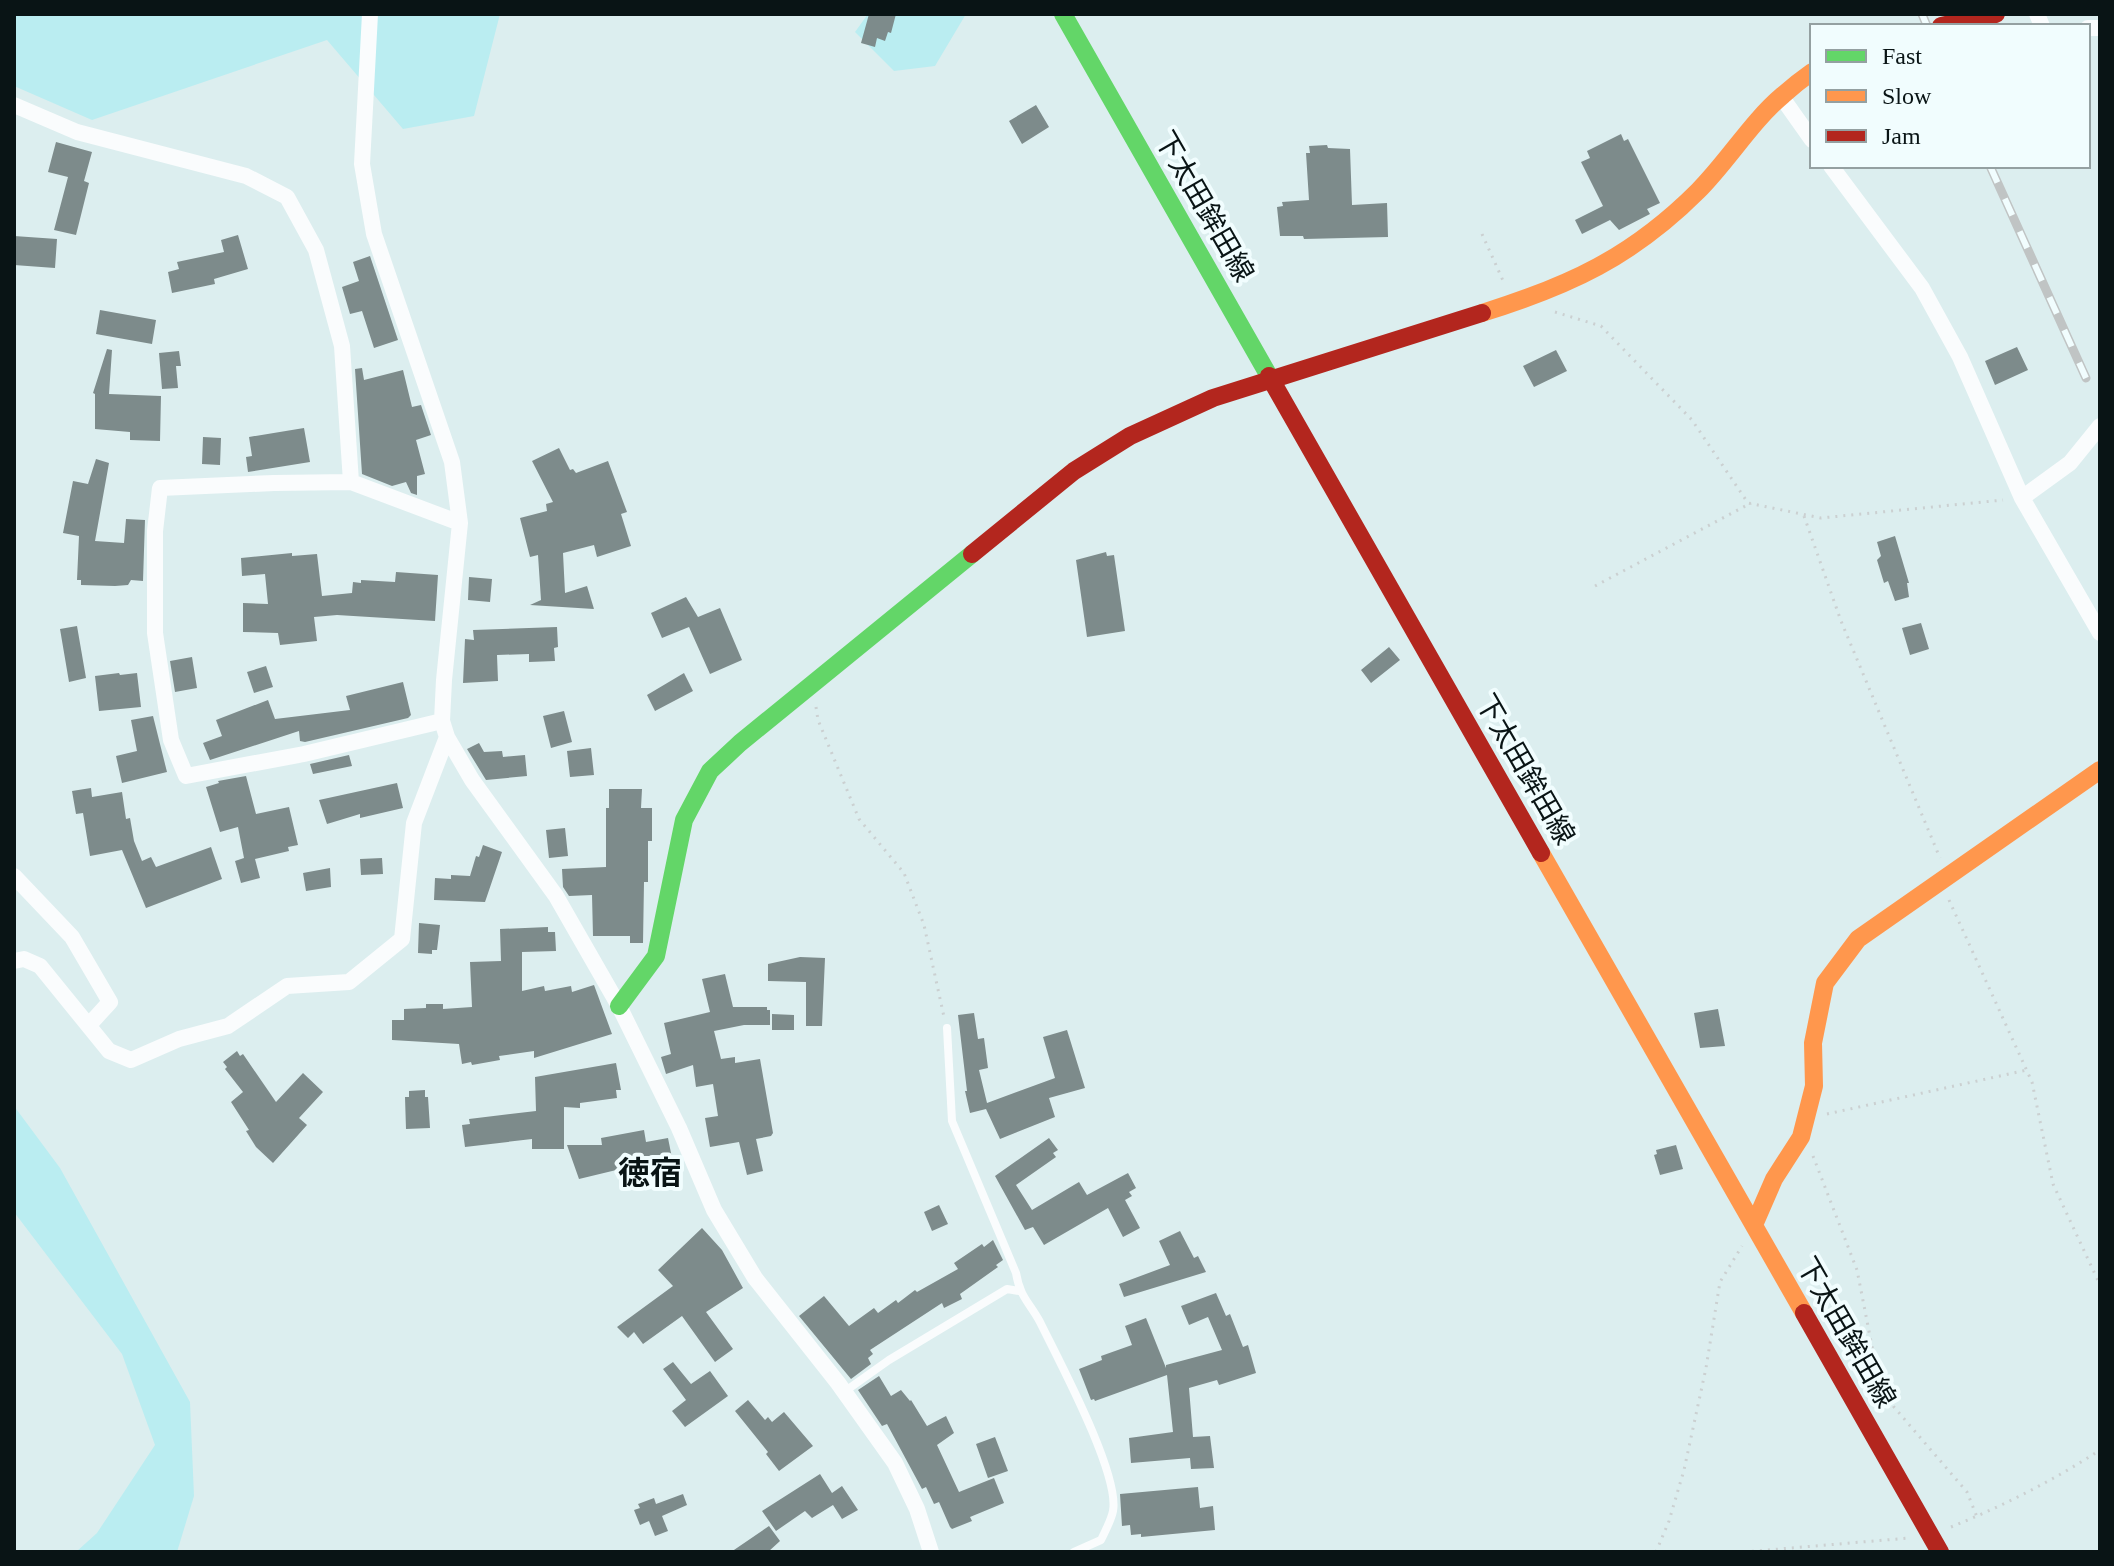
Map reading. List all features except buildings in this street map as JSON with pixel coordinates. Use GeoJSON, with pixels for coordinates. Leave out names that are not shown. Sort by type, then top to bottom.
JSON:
{"type":"FeatureCollection","features":[{"type":"Feature","properties":{"kind":"street"},"geometry":{"type":"LineString","coordinates":[[14,961],[24,959],[40,966],[109,1051],[131,1060],[179,1039],[228,1026],[287,986],[349,982],[402,939],[414,823],[444,729],[460,523],[452,462],[374,234],[362,164],[370,14]]}},
{"type":"Feature","properties":{"kind":"street","name":"下太田鉾田線"},"geometry":{"type":"LineString","coordinates":[[1063,14],[1935,1544]]}},
{"type":"Feature","properties":{"kind":"street"},"geometry":{"type":"LineString","coordinates":[[1951,24],[1996,14]]}},
{"type":"Feature","properties":{"kind":"street"},"geometry":{"type":"LineString","coordinates":[[619,1006],[656,956],[684,820],[710,771],[812,683],[1074,471],[1130,436],[1213,398],[1528,298],[1605,265],[1657,229],[1699,190],[1781,96],[1810,74]]}},
{"type":"Feature","properties":{"kind":"street"},"geometry":{"type":"LineString","coordinates":[[1781,96],[1810,137]]}},
{"type":"Feature","properties":{"kind":"street"},"geometry":{"type":"LineString","coordinates":[[14,105],[77,132],[246,176],[287,197],[316,250],[342,346],[351,482]]}},
{"type":"Feature","properties":{"kind":"street"},"geometry":{"type":"LineString","coordinates":[[1832,168],[1922,288],[1960,357],[2022,498],[2100,633]]}},
{"type":"Feature","properties":{"kind":"street"},"geometry":{"type":"LineString","coordinates":[[2022,498],[2070,463],[2100,426]]}},
{"type":"Feature","properties":{"kind":"street"},"geometry":{"type":"LineString","coordinates":[[444,729],[186,776],[171,740],[155,633],[155,531],[160,488],[274,483],[351,482],[460,523]]}},
{"type":"Feature","properties":{"kind":"street"},"geometry":{"type":"LineString","coordinates":[[444,729],[472,780],[556,896],[619,1006],[679,1128],[714,1210],[755,1278],[895,1463],[917,1509],[931,1552]]}},
{"type":"Feature","properties":{"kind":"street"},"geometry":{"type":"LineString","coordinates":[[1754,1225],[1774,1179],[1801,1137],[1814,1086],[1813,1043],[1825,983],[1858,939],[2100,770]]}},
{"type":"Feature","properties":{"kind":"street"},"geometry":{"type":"LineString","coordinates":[[14,876],[72,937],[110,1002],[89,1025]]}},
{"type":"Feature","properties":{"kind":"lane"},"geometry":{"type":"LineString","coordinates":[[947,1028],[952,1121],[1016,1273],[1019,1291],[1032,1308],[1078,1398],[1106,1470],[1113,1509],[1105,1530],[1101,1540],[1074,1552]]}},
{"type":"Feature","properties":{"kind":"lane"},"geometry":{"type":"LineString","coordinates":[[844,1392],[889,1360],[1007,1289],[1019,1291]]}},
{"type":"Feature","properties":{"kind":"path"},"geometry":{"type":"LineString","coordinates":[[1482,234],[1508,292],[1528,298],[1538,306],[1601,326],[1692,420],[1748,503],[1821,518],[2022,498]]}},
{"type":"Feature","properties":{"kind":"path"},"geometry":{"type":"LineString","coordinates":[[1595,586],[1751,503]]}},
{"type":"Feature","properties":{"kind":"path"},"geometry":{"type":"LineString","coordinates":[[1804,515],[1841,621],[1944,879],[2032,1082],[2053,1184],[2100,1285]]}},
{"type":"Feature","properties":{"kind":"path"},"geometry":{"type":"LineString","coordinates":[[812,683],[818,720],[859,819],[904,873],[924,925],[947,1028]]}},
{"type":"Feature","properties":{"kind":"path"},"geometry":{"type":"LineString","coordinates":[[1806,1118],[2027,1070]]}},
{"type":"Feature","properties":{"kind":"path"},"geometry":{"type":"LineString","coordinates":[[1801,1137],[1818,1165],[1857,1270],[1877,1372],[1894,1407],[1967,1492],[1977,1517]]}},
{"type":"Feature","properties":{"kind":"path"},"geometry":{"type":"LineString","coordinates":[[1656,1552],[1684,1470],[1706,1368],[1720,1282],[1754,1225]]}},
{"type":"Feature","properties":{"kind":"path"},"geometry":{"type":"LineString","coordinates":[[1744,1552],[1935,1544],[1977,1517],[2100,1450]]}},
{"type":"Feature","properties":{"kind":"shaded area"},"geometry":{"type":"Polygon","coordinates":[[[14,14],[500,14],[474,116],[403,129],[327,40],[92,120],[14,86],[14,14]]]}},
{"type":"Feature","properties":{"kind":"shaded area"},"geometry":{"type":"Polygon","coordinates":[[[868,14],[966,14],[935,66],[894,71],[855,32],[868,14]]]}},
{"type":"Feature","properties":{"kind":"shaded area"},"geometry":{"type":"Polygon","coordinates":[[[14,1106],[60,1168],[190,1402],[194,1496],[177,1552],[76,1552],[97,1533],[155,1445],[122,1354],[14,1212],[14,1106]]]}},
{"type":"Feature","properties":{"kind":"railway"},"geometry":{"type":"LineString","coordinates":[[1922,14],[1926,24]]}},
{"type":"Feature","properties":{"kind":"railway"},"geometry":{"type":"LineString","coordinates":[[1991,168],[2086,378]]}},
{"type":"Feature","properties":{"kind":"traffic: fast"},"geometry":{"type":"LineString","coordinates":[[1063,14],[1269,376]]}},
{"type":"Feature","properties":{"kind":"traffic: fast"},"geometry":{"type":"LineString","coordinates":[[619,1006],[656,956],[684,820],[710,771],[740,743],[972,554]]}},
{"type":"Feature","properties":{"kind":"traffic: slow"},"geometry":{"type":"LineString","coordinates":[[1482,313],[1571,280],[1598,267],[1649,234],[1698,191],[1771,106],[1810,73]]}},
{"type":"Feature","properties":{"kind":"traffic: slow"},"geometry":{"type":"LineString","coordinates":[[1754,1225],[1774,1179],[1801,1137],[1814,1086],[1813,1043],[1825,983],[1858,939],[2100,770]]}},
{"type":"Feature","properties":{"kind":"traffic: slow"},"geometry":{"type":"LineString","coordinates":[[1541,853],[1804,1313]]}},
{"type":"Feature","properties":{"kind":"traffic: jam"},"geometry":{"type":"LineString","coordinates":[[1950,24],[1996,14]]}},
{"type":"Feature","properties":{"kind":"traffic: jam"},"geometry":{"type":"LineString","coordinates":[[972,554],[1074,471],[1130,436],[1213,398],[1482,313]]}},
{"type":"Feature","properties":{"kind":"traffic: jam"},"geometry":{"type":"LineString","coordinates":[[1269,376],[1541,853]]}},
{"type":"Feature","properties":{"kind":"traffic: jam"},"geometry":{"type":"LineString","coordinates":[[1804,1313],[1940,1552]]}},
{"type":"Feature","properties":{"kind":"district","name":"徳宿"},"geometry":{"type":"Point","coordinates":[650,1173]}}]}
